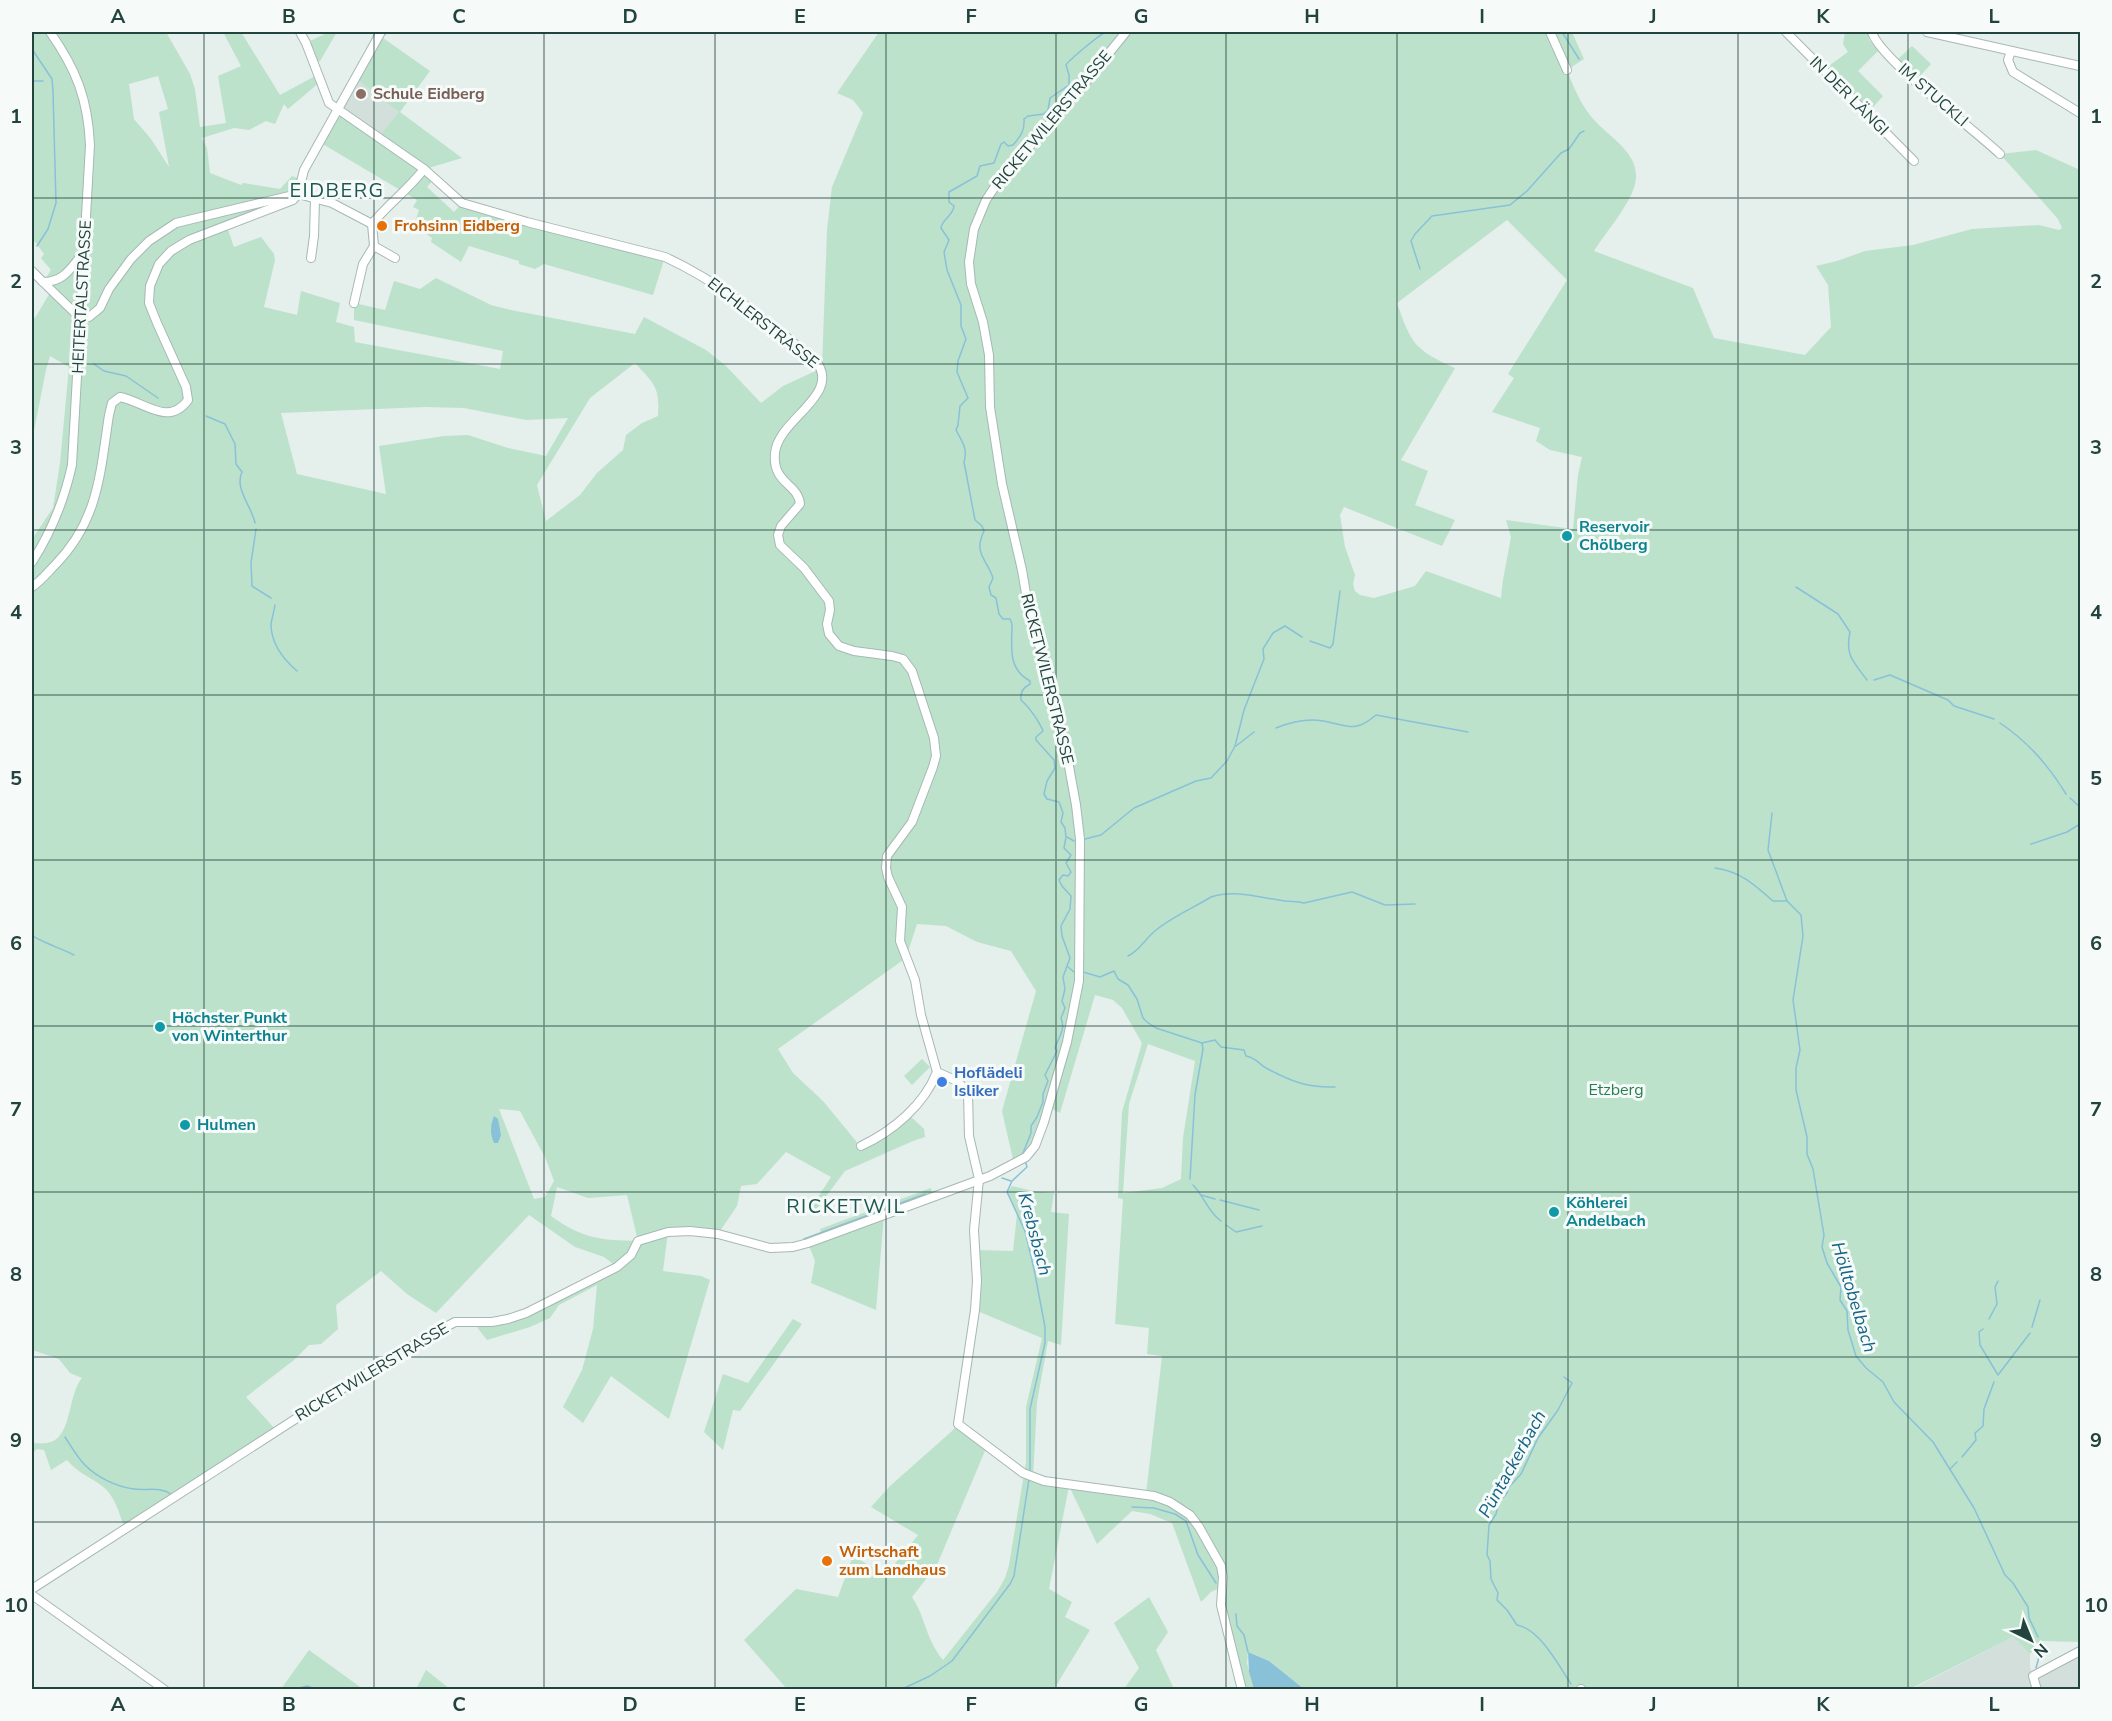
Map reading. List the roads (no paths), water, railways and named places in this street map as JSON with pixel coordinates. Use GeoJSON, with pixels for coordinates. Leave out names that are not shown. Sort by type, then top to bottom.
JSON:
{"type":"FeatureCollection","features":[{"type":"Feature","properties":{"kind":"street","name":"HEITERTALSTRASSE"},"geometry":{"type":"LineString","coordinates":[[32,562],[54,523],[66,494],[72,465],[90,145],[87,114],[78,79],[50,32]]}},
{"type":"Feature","properties":{"kind":"street"},"geometry":{"type":"LineString","coordinates":[[300,32],[329,103],[338,111]]}},
{"type":"Feature","properties":{"kind":"street"},"geometry":{"type":"LineString","coordinates":[[32,587],[59,561],[85,524],[94,503],[108,415],[112,403],[120,397],[162,413],[174,413],[188,400],[186,387],[150,303],[150,286],[159,264],[171,251],[189,240],[288,204],[298,194],[304,170],[381,32]]}},
{"type":"Feature","properties":{"kind":"street","name":"RICKETWILERSTRASSE"},"geometry":{"type":"LineString","coordinates":[[32,1589],[393,1356],[455,1322],[492,1322],[526,1313],[617,1267],[631,1255],[638,1241],[668,1232],[690,1231],[718,1234],[770,1248],[808,1244],[1014,1164],[1026,1157],[1035,1146],[1067,1042],[1077,990],[1080,958],[1080,840],[1076,805],[1063,740],[1047,667],[1031,623],[1022,570],[1002,484],[990,406],[987,344],[969,262],[974,229],[986,200],[1126,32]]}},
{"type":"Feature","properties":{"kind":"street"},"geometry":{"type":"LineString","coordinates":[[1550,32],[1567,70]]}},
{"type":"Feature","properties":{"kind":"street","name":"IN DER LÄNGI"},"geometry":{"type":"LineString","coordinates":[[1786,32],[1914,160]]}},
{"type":"Feature","properties":{"kind":"street","name":"IM STUCKLI"},"geometry":{"type":"LineString","coordinates":[[1872,32],[1879,46],[1902,69],[2000,154]]}},
{"type":"Feature","properties":{"kind":"street"},"geometry":{"type":"LineString","coordinates":[[1927,32],[2080,66]]}},
{"type":"Feature","properties":{"kind":"street"},"geometry":{"type":"LineString","coordinates":[[2011,51],[2008,60],[2013,72],[2080,113]]}},
{"type":"Feature","properties":{"kind":"street","name":"EICHLERSTRASSE"},"geometry":{"type":"LineString","coordinates":[[338,111],[424,170],[462,203],[477,209],[665,257],[686,266],[741,303],[802,350],[822,369],[824,380],[819,391],[780,436],[775,452],[775,468],[780,479],[799,497],[800,504],[781,526],[778,536],[780,545],[804,568],[829,602],[827,624],[829,634],[839,646],[854,651],[903,659],[912,671],[934,738],[936,756],[933,767],[912,822],[887,856],[886,868],[902,907],[900,941],[915,981],[921,1015],[937,1072]]}},
{"type":"Feature","properties":{"kind":"street"},"geometry":{"type":"LineString","coordinates":[[354,303],[363,264],[374,246],[372,224],[387,205],[412,185],[424,170]]}},
{"type":"Feature","properties":{"kind":"street"},"geometry":{"type":"LineString","coordinates":[[32,271],[77,315],[88,316],[96,313],[131,259],[149,241],[166,228],[195,218],[298,194],[332,203],[372,224]]}},
{"type":"Feature","properties":{"kind":"street"},"geometry":{"type":"LineString","coordinates":[[311,258],[315,199]]}},
{"type":"Feature","properties":{"kind":"street"},"geometry":{"type":"LineString","coordinates":[[374,246],[395,258]]}},
{"type":"Feature","properties":{"kind":"street"},"geometry":{"type":"LineString","coordinates":[[43,282],[59,280],[67,274],[80,257],[84,256]]}},
{"type":"Feature","properties":{"kind":"street"},"geometry":{"type":"LineString","coordinates":[[861,1146],[908,1114],[927,1093],[937,1072],[957,1081],[968,1092],[969,1136],[979,1179],[974,1230],[977,1281],[975,1310],[958,1424],[1033,1478],[1154,1496],[1170,1502],[1190,1515],[1221,1566],[1223,1577],[1221,1605],[1242,1689]]}},
{"type":"Feature","properties":{"kind":"street"},"geometry":{"type":"LineString","coordinates":[[32,1595],[165,1689]]}},
{"type":"Feature","properties":{"kind":"street"},"geometry":{"type":"LineString","coordinates":[[2037,1689],[2033,1676],[2080,1651]]}},
{"type":"Feature","properties":{"kind":"water"},"geometry":{"type":"Polygon","coordinates":[[[494,1116],[498,1119],[501,1135],[498,1143],[494,1143],[491,1133],[494,1116]]]}},
{"type":"Feature","properties":{"kind":"water"},"geometry":{"type":"Polygon","coordinates":[[[1248,1652],[1269,1661],[1304,1689],[1254,1689],[1249,1672],[1248,1652]]]}},
{"type":"Feature","properties":{"kind":"waterway","name":"Krebsbach"},"geometry":{"type":"LineString","coordinates":[[1023,1153],[1031,1133],[1031,1126],[1043,1102],[1043,1094],[1048,1081],[1045,1075],[1057,1051],[1055,1048],[1062,1030],[1061,1018],[1065,1008],[1062,1001],[1065,989],[1063,977],[1070,958],[1061,926],[1070,909],[1071,896],[1059,880],[1063,875],[1068,876],[1071,872],[1066,863],[1071,855],[1064,848],[1066,837],[1065,828],[1061,822],[1063,813],[1059,802],[1047,799],[1044,794],[1047,781],[1055,768],[1054,760],[1036,740],[1036,737],[1043,731],[1034,714],[1021,700],[1022,692],[1030,681],[1017,670],[1014,663],[1012,624],[1010,619],[1003,619],[999,614],[996,598],[991,595],[989,587],[993,578],[980,551],[984,531],[975,520],[964,462],[965,449],[956,430],[960,406],[968,398],[957,372],[958,361],[966,339],[961,326],[961,305],[947,270],[944,252],[949,240],[941,228],[954,206],[949,202],[949,192],[977,176],[980,166],[994,163],[1001,144],[1004,142],[1008,146],[1013,145],[1022,134],[1024,119],[1028,116],[1044,114],[1048,110],[1050,98],[1069,85],[1066,65],[1106,32]]}},
{"type":"Feature","properties":{"kind":"waterway"},"geometry":{"type":"LineString","coordinates":[[1562,32],[1579,59]]}},
{"type":"Feature","properties":{"kind":"waterway"},"geometry":{"type":"LineString","coordinates":[[32,49],[52,79],[56,203],[48,229],[37,246]]}},
{"type":"Feature","properties":{"kind":"waterway"},"geometry":{"type":"LineString","coordinates":[[32,81],[43,81]]}},
{"type":"Feature","properties":{"kind":"waterway"},"geometry":{"type":"LineString","coordinates":[[1420,269],[1411,241],[1432,216],[1510,205],[1527,191],[1584,131]]}},
{"type":"Feature","properties":{"kind":"waterway"},"geometry":{"type":"LineString","coordinates":[[94,364],[104,371],[126,376],[158,398]]}},
{"type":"Feature","properties":{"kind":"waterway"},"geometry":{"type":"LineString","coordinates":[[206,416],[225,424],[235,444],[236,464],[242,472],[240,484],[255,523]]}},
{"type":"Feature","properties":{"kind":"waterway"},"geometry":{"type":"LineString","coordinates":[[256,529],[251,563],[252,586],[271,598]]}},
{"type":"Feature","properties":{"kind":"waterway"},"geometry":{"type":"LineString","coordinates":[[1796,587],[1838,614],[1850,632],[1849,653],[1851,658],[1867,680]]}},
{"type":"Feature","properties":{"kind":"waterway"},"geometry":{"type":"LineString","coordinates":[[1310,641],[1330,648],[1333,644],[1340,591]]}},
{"type":"Feature","properties":{"kind":"waterway"},"geometry":{"type":"LineString","coordinates":[[275,605],[271,624],[273,638],[283,656],[297,671]]}},
{"type":"Feature","properties":{"kind":"waterway"},"geometry":{"type":"LineString","coordinates":[[1085,839],[1101,835],[1134,808],[1196,781],[1211,778],[1227,761],[1235,746],[1244,710],[1264,659],[1263,649],[1273,633],[1285,626],[1302,637]]}},
{"type":"Feature","properties":{"kind":"waterway"},"geometry":{"type":"LineString","coordinates":[[1874,680],[1890,675],[1948,700],[1954,706],[1994,719]]}},
{"type":"Feature","properties":{"kind":"waterway"},"geometry":{"type":"LineString","coordinates":[[1276,728],[1305,720],[1351,727],[1362,725],[1376,715],[1468,732]]}},
{"type":"Feature","properties":{"kind":"waterway"},"geometry":{"type":"LineString","coordinates":[[2000,723],[2037,755],[2066,794]]}},
{"type":"Feature","properties":{"kind":"waterway"},"geometry":{"type":"LineString","coordinates":[[1236,746],[1254,732]]}},
{"type":"Feature","properties":{"kind":"waterway"},"geometry":{"type":"LineString","coordinates":[[2070,798],[2080,807]]}},
{"type":"Feature","properties":{"kind":"waterway","name":"Hölltobelbach"},"geometry":{"type":"LineString","coordinates":[[1772,813],[1768,850],[1787,901],[1801,915],[1803,936],[1793,1000],[1800,1050],[1796,1068],[1796,1090],[1807,1137],[1807,1154],[1813,1169],[1824,1235],[1822,1247],[1827,1263],[1841,1287],[1840,1300],[1847,1311],[1848,1330],[1856,1356],[1883,1382],[1894,1402],[1933,1442],[1974,1508],[2005,1575],[2013,1583],[2028,1607],[2029,1618],[2038,1637]]}},
{"type":"Feature","properties":{"kind":"waterway"},"geometry":{"type":"LineString","coordinates":[[2031,844],[2067,832],[2080,824]]}},
{"type":"Feature","properties":{"kind":"waterway"},"geometry":{"type":"LineString","coordinates":[[1067,837],[1074,841]]}},
{"type":"Feature","properties":{"kind":"waterway"},"geometry":{"type":"LineString","coordinates":[[1715,868],[1740,876],[1773,901],[1787,901]]}},
{"type":"Feature","properties":{"kind":"waterway"},"geometry":{"type":"LineString","coordinates":[[1128,956],[1169,921],[1211,897],[1220,895],[1248,895],[1304,903],[1352,892],[1385,905],[1415,904]]}},
{"type":"Feature","properties":{"kind":"waterway"},"geometry":{"type":"LineString","coordinates":[[32,935],[74,955]]}},
{"type":"Feature","properties":{"kind":"waterway"},"geometry":{"type":"LineString","coordinates":[[1068,967],[1074,972]]}},
{"type":"Feature","properties":{"kind":"waterway"},"geometry":{"type":"LineString","coordinates":[[1083,972],[1100,977],[1114,971],[1118,979],[1128,985],[1147,1022],[1156,1028],[1202,1043],[1195,1095],[1190,1179]]}},
{"type":"Feature","properties":{"kind":"waterway"},"geometry":{"type":"LineString","coordinates":[[1202,1043],[1215,1040],[1221,1047],[1244,1050],[1246,1056],[1283,1077],[1299,1083],[1335,1087]]}},
{"type":"Feature","properties":{"kind":"waterway","name":"Krebsbach"},"geometry":{"type":"LineString","coordinates":[[1025,1160],[1027,1167],[1012,1181],[1007,1192],[1025,1231],[1045,1327],[1045,1343],[1030,1409],[1030,1471]]}},
{"type":"Feature","properties":{"kind":"waterway"},"geometry":{"type":"LineString","coordinates":[[1002,1178],[1011,1181]]}},
{"type":"Feature","properties":{"kind":"waterway"},"geometry":{"type":"LineString","coordinates":[[1193,1185],[1221,1221]]}},
{"type":"Feature","properties":{"kind":"waterway"},"geometry":{"type":"LineString","coordinates":[[804,1239],[925,1194]]}},
{"type":"Feature","properties":{"kind":"waterway"},"geometry":{"type":"LineString","coordinates":[[1201,1195],[1215,1199]]}},
{"type":"Feature","properties":{"kind":"waterway"},"geometry":{"type":"LineString","coordinates":[[1220,1200],[1259,1210]]}},
{"type":"Feature","properties":{"kind":"waterway"},"geometry":{"type":"LineString","coordinates":[[1226,1225],[1236,1232],[1262,1226]]}},
{"type":"Feature","properties":{"kind":"waterway"},"geometry":{"type":"LineString","coordinates":[[1989,1319],[1997,1304],[1995,1287],[1998,1281]]}},
{"type":"Feature","properties":{"kind":"waterway"},"geometry":{"type":"LineString","coordinates":[[2032,1327],[2040,1300]]}},
{"type":"Feature","properties":{"kind":"waterway"},"geometry":{"type":"LineString","coordinates":[[1983,1329],[1979,1332],[1980,1345],[1998,1375],[2030,1333]]}},
{"type":"Feature","properties":{"kind":"waterway","name":"Püntackerbach"},"geometry":{"type":"LineString","coordinates":[[1564,1377],[1572,1383],[1558,1410],[1538,1438],[1521,1474],[1499,1502],[1496,1514],[1489,1525],[1487,1555],[1490,1561],[1491,1579],[1498,1593],[1497,1600],[1517,1625],[1533,1633],[1541,1641],[1571,1684]]}},
{"type":"Feature","properties":{"kind":"waterway"},"geometry":{"type":"LineString","coordinates":[[1962,1457],[1976,1440],[1975,1433],[1983,1426],[1984,1409],[1994,1382]]}},
{"type":"Feature","properties":{"kind":"waterway"},"geometry":{"type":"LineString","coordinates":[[65,1437],[84,1464],[107,1481],[127,1488],[158,1489],[171,1494]]}},
{"type":"Feature","properties":{"kind":"waterway"},"geometry":{"type":"LineString","coordinates":[[1950,1469],[1957,1462]]}},
{"type":"Feature","properties":{"kind":"waterway","name":"Krebsbach"},"geometry":{"type":"LineString","coordinates":[[900,1690],[930,1676],[952,1661],[1010,1584],[1014,1576],[1029,1479]]}},
{"type":"Feature","properties":{"kind":"waterway"},"geometry":{"type":"LineString","coordinates":[[1132,1507],[1154,1508],[1175,1514],[1186,1521],[1198,1555],[1216,1583]]}},
{"type":"Feature","properties":{"kind":"waterway"},"geometry":{"type":"LineString","coordinates":[[1236,1614],[1237,1626],[1244,1635],[1248,1652]]}},
{"type":"Feature","properties":{"kind":"waterway","name":"Hölltobelbach"},"geometry":{"type":"LineString","coordinates":[[2036,1668],[2042,1646]]}},
{"type":"Feature","properties":{"kind":"waterway"},"geometry":{"type":"LineString","coordinates":[[292,1690],[307,1686],[318,1690]]}},
{"type":"Feature","properties":{"kind":"place","name":"Schule Eidberg"},"geometry":{"type":"Point","coordinates":[361,94]}},
{"type":"Feature","properties":{"kind":"place","name":"Frohsinn Eidberg"},"geometry":{"type":"Point","coordinates":[382,226]}},
{"type":"Feature","properties":{"kind":"place","name":"Reservoir Chölberg"},"geometry":{"type":"Point","coordinates":[1567,536]}},
{"type":"Feature","properties":{"kind":"place","name":"Höchster Punkt von Winterthur"},"geometry":{"type":"Point","coordinates":[160,1027]}},
{"type":"Feature","properties":{"kind":"place","name":"Hoflädeli Isliker"},"geometry":{"type":"Point","coordinates":[942,1082]}},
{"type":"Feature","properties":{"kind":"place","name":"Hulmen"},"geometry":{"type":"Point","coordinates":[185,1125]}},
{"type":"Feature","properties":{"kind":"place","name":"Köhlerei Andelbach"},"geometry":{"type":"Point","coordinates":[1554,1212]}},
{"type":"Feature","properties":{"kind":"place","name":"Wirtschaft zum Landhaus"},"geometry":{"type":"Point","coordinates":[827,1561]}},
{"type":"Feature","properties":{"kind":"district","name":"EIDBERG"},"geometry":{"type":"Point","coordinates":[337,190]}},
{"type":"Feature","properties":{"kind":"district","name":"RICKETWIL"},"geometry":{"type":"Point","coordinates":[846,1206]}},
{"type":"Feature","properties":{"kind":"park label","name":"Etzberg"},"geometry":{"type":"Point","coordinates":[1616,1090]}}]}
